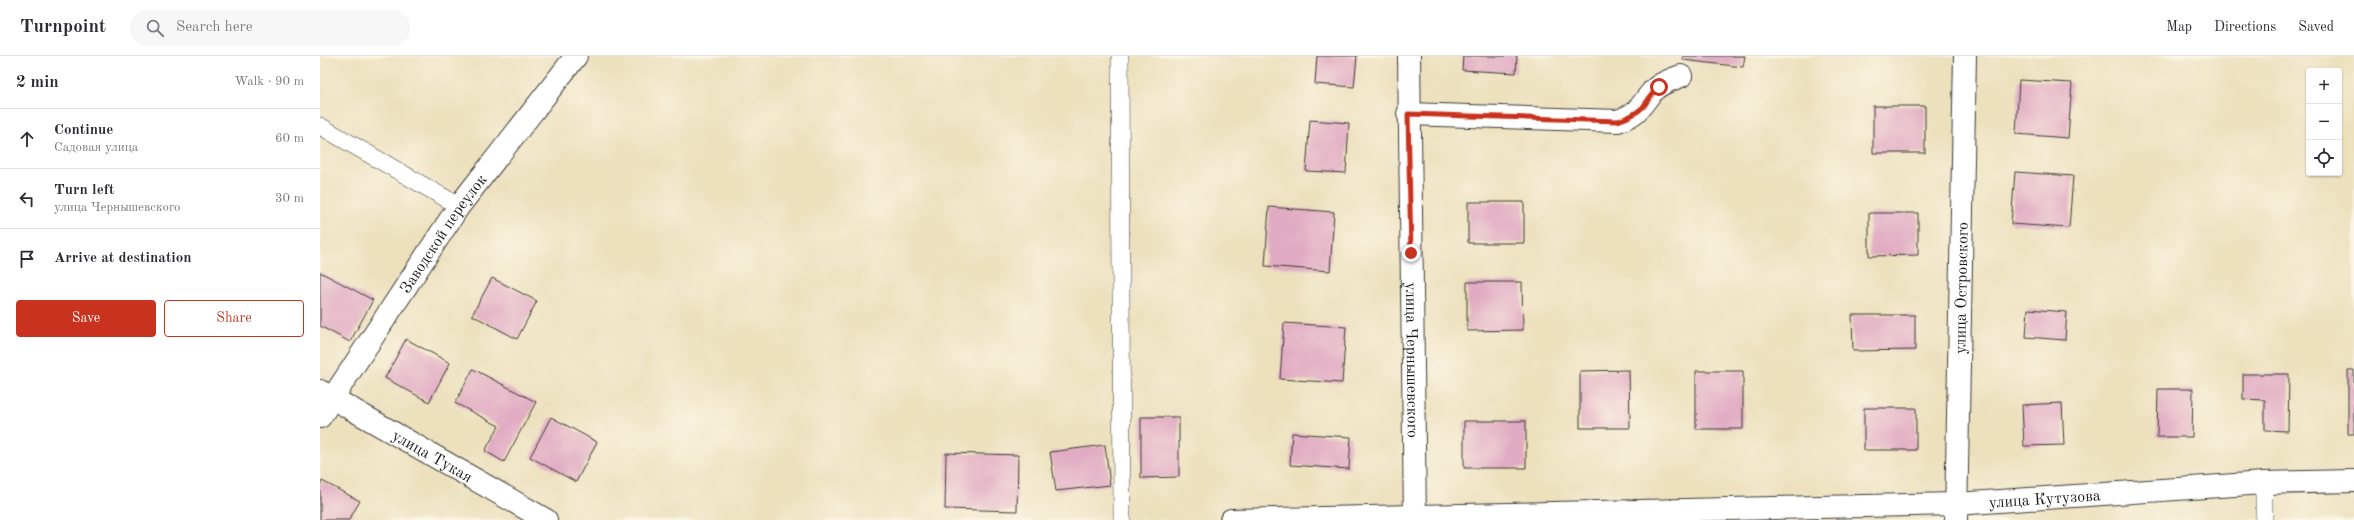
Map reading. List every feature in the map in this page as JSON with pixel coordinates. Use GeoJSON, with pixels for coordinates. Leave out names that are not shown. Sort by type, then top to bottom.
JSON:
{"type":"FeatureCollection","features":[{"type":"Feature","properties":{"kind":"street","name":"Заводской переулок"},"geometry":{"type":"LineString","coordinates":[[320,417],[326,394],[459,206],[576,56]]}},
{"type":"Feature","properties":{"kind":"street","name":"улица Чернышевского"},"geometry":{"type":"LineString","coordinates":[[1409,56],[1408,114],[1415,518]]}},
{"type":"Feature","properties":{"kind":"street","name":"улица Островского"},"geometry":{"type":"LineString","coordinates":[[1956,512],[1965,56]]}},
{"type":"Feature","properties":{"kind":"street"},"geometry":{"type":"LineString","coordinates":[[1408,114],[1618,121],[1631,116],[1643,106],[1652,92],[1666,81],[1681,76]]}},
{"type":"Feature","properties":{"kind":"street","name":"улица Тукая"},"geometry":{"type":"LineString","coordinates":[[326,394],[546,520]]}},
{"type":"Feature","properties":{"kind":"street","name":"улица Кутузова"},"geometry":{"type":"LineString","coordinates":[[1231,520],[1956,512],[2264,483],[2354,481]]}},
{"type":"Feature","properties":{"kind":"lane"},"geometry":{"type":"LineString","coordinates":[[1120,56],[1122,520]]}},
{"type":"Feature","properties":{"kind":"lane"},"geometry":{"type":"LineString","coordinates":[[320,126],[459,206]]}},
{"type":"Feature","properties":{"kind":"lane"},"geometry":{"type":"LineString","coordinates":[[2264,483],[2264,520]]}},
{"type":"Feature","properties":{"kind":"building"},"geometry":{"type":"Polygon","coordinates":[[[1317,56],[1357,56],[1354,87],[1315,84],[1317,56]]]}},
{"type":"Feature","properties":{"kind":"building"},"geometry":{"type":"Polygon","coordinates":[[[1463,56],[1517,56],[1516,73],[1462,70],[1463,56]]]}},
{"type":"Feature","properties":{"kind":"building"},"geometry":{"type":"Polygon","coordinates":[[[1683,56],[1745,56],[1743,67],[1683,60],[1683,56]]]}},
{"type":"Feature","properties":{"kind":"building"},"geometry":{"type":"Polygon","coordinates":[[[2019,80],[2072,83],[2068,138],[2016,134],[2019,80]]]}},
{"type":"Feature","properties":{"kind":"building"},"geometry":{"type":"Polygon","coordinates":[[[1873,106],[1925,106],[1925,153],[1873,153],[1873,106]]]}},
{"type":"Feature","properties":{"kind":"building"},"geometry":{"type":"Polygon","coordinates":[[[1310,120],[1349,123],[1346,173],[1306,171],[1310,120]]]}},
{"type":"Feature","properties":{"kind":"building"},"geometry":{"type":"Polygon","coordinates":[[[2015,172],[2073,176],[2069,228],[2011,224],[2015,172]]]}},
{"type":"Feature","properties":{"kind":"building"},"geometry":{"type":"Polygon","coordinates":[[[1468,202],[1524,202],[1524,243],[1468,243],[1468,202]]]}},
{"type":"Feature","properties":{"kind":"building"},"geometry":{"type":"Polygon","coordinates":[[[1269,207],[1334,212],[1330,271],[1265,266],[1269,207]]]}},
{"type":"Feature","properties":{"kind":"building"},"geometry":{"type":"Polygon","coordinates":[[[1869,213],[1918,213],[1918,255],[1869,256],[1869,213]]]}},
{"type":"Feature","properties":{"kind":"building"},"geometry":{"type":"Polygon","coordinates":[[[320,272],[373,300],[350,342],[320,326],[320,272]]]}},
{"type":"Feature","properties":{"kind":"building"},"geometry":{"type":"Polygon","coordinates":[[[492,278],[537,301],[517,339],[472,315],[492,278]]]}},
{"type":"Feature","properties":{"kind":"building"},"geometry":{"type":"Polygon","coordinates":[[[1467,282],[1522,282],[1523,330],[1467,331],[1467,282]]]}},
{"type":"Feature","properties":{"kind":"building"},"geometry":{"type":"Polygon","coordinates":[[[2028,309],[2067,312],[2065,340],[2026,337],[2028,309]]]}},
{"type":"Feature","properties":{"kind":"building"},"geometry":{"type":"Polygon","coordinates":[[[1852,315],[1915,315],[1915,350],[1853,351],[1852,315]]]}},
{"type":"Feature","properties":{"kind":"building"},"geometry":{"type":"Polygon","coordinates":[[[1284,323],[1346,327],[1342,383],[1280,379],[1284,323]]]}},
{"type":"Feature","properties":{"kind":"building"},"geometry":{"type":"Polygon","coordinates":[[[406,339],[450,363],[429,402],[385,378],[406,339]]]}},
{"type":"Feature","properties":{"kind":"building"},"geometry":{"type":"Polygon","coordinates":[[[473,369],[536,402],[504,462],[485,451],[499,426],[455,403],[473,369]]]}},
{"type":"Feature","properties":{"kind":"building"},"geometry":{"type":"Polygon","coordinates":[[[1629,370],[1630,428],[1580,428],[1580,371],[1629,370]]]}},
{"type":"Feature","properties":{"kind":"building"},"geometry":{"type":"Polygon","coordinates":[[[2348,370],[2354,370],[2354,434],[2348,434],[2348,370]]]}},
{"type":"Feature","properties":{"kind":"building"},"geometry":{"type":"Polygon","coordinates":[[[1696,371],[1743,371],[1743,429],[1696,429],[1696,371]]]}},
{"type":"Feature","properties":{"kind":"building"},"geometry":{"type":"Polygon","coordinates":[[[2243,374],[2289,374],[2288,431],[2265,430],[2265,400],[2243,399],[2243,374]]]}},
{"type":"Feature","properties":{"kind":"building"},"geometry":{"type":"Polygon","coordinates":[[[2158,389],[2193,389],[2192,437],[2157,437],[2158,389]]]}},
{"type":"Feature","properties":{"kind":"building"},"geometry":{"type":"Polygon","coordinates":[[[2062,403],[2064,445],[2024,446],[2022,405],[2062,403]]]}},
{"type":"Feature","properties":{"kind":"building"},"geometry":{"type":"Polygon","coordinates":[[[1864,408],[1916,408],[1916,450],[1864,450],[1864,408]]]}},
{"type":"Feature","properties":{"kind":"building"},"geometry":{"type":"Polygon","coordinates":[[[551,417],[597,442],[576,482],[530,457],[551,417]]]}},
{"type":"Feature","properties":{"kind":"building"},"geometry":{"type":"Polygon","coordinates":[[[1141,417],[1179,417],[1179,477],[1141,478],[1141,417]]]}},
{"type":"Feature","properties":{"kind":"building"},"geometry":{"type":"Polygon","coordinates":[[[1464,421],[1526,421],[1526,468],[1464,468],[1464,421]]]}},
{"type":"Feature","properties":{"kind":"building"},"geometry":{"type":"Polygon","coordinates":[[[1292,433],[1351,437],[1349,469],[1290,465],[1292,433]]]}},
{"type":"Feature","properties":{"kind":"building"},"geometry":{"type":"Polygon","coordinates":[[[1105,445],[1110,485],[1056,491],[1050,452],[1105,445]]]}},
{"type":"Feature","properties":{"kind":"building"},"geometry":{"type":"Polygon","coordinates":[[[946,453],[1018,455],[1017,511],[945,509],[946,453]]]}},
{"type":"Feature","properties":{"kind":"building"},"geometry":{"type":"Polygon","coordinates":[[[322,481],[360,501],[349,520],[320,520],[320,485],[322,481]]]}},
{"type":"Feature","properties":{"kind":"route"},"geometry":{"type":"LineString","coordinates":[[1411,253],[1408,114],[1618,121],[1631,116],[1643,106],[1652,92],[1659,87]]}}]}
